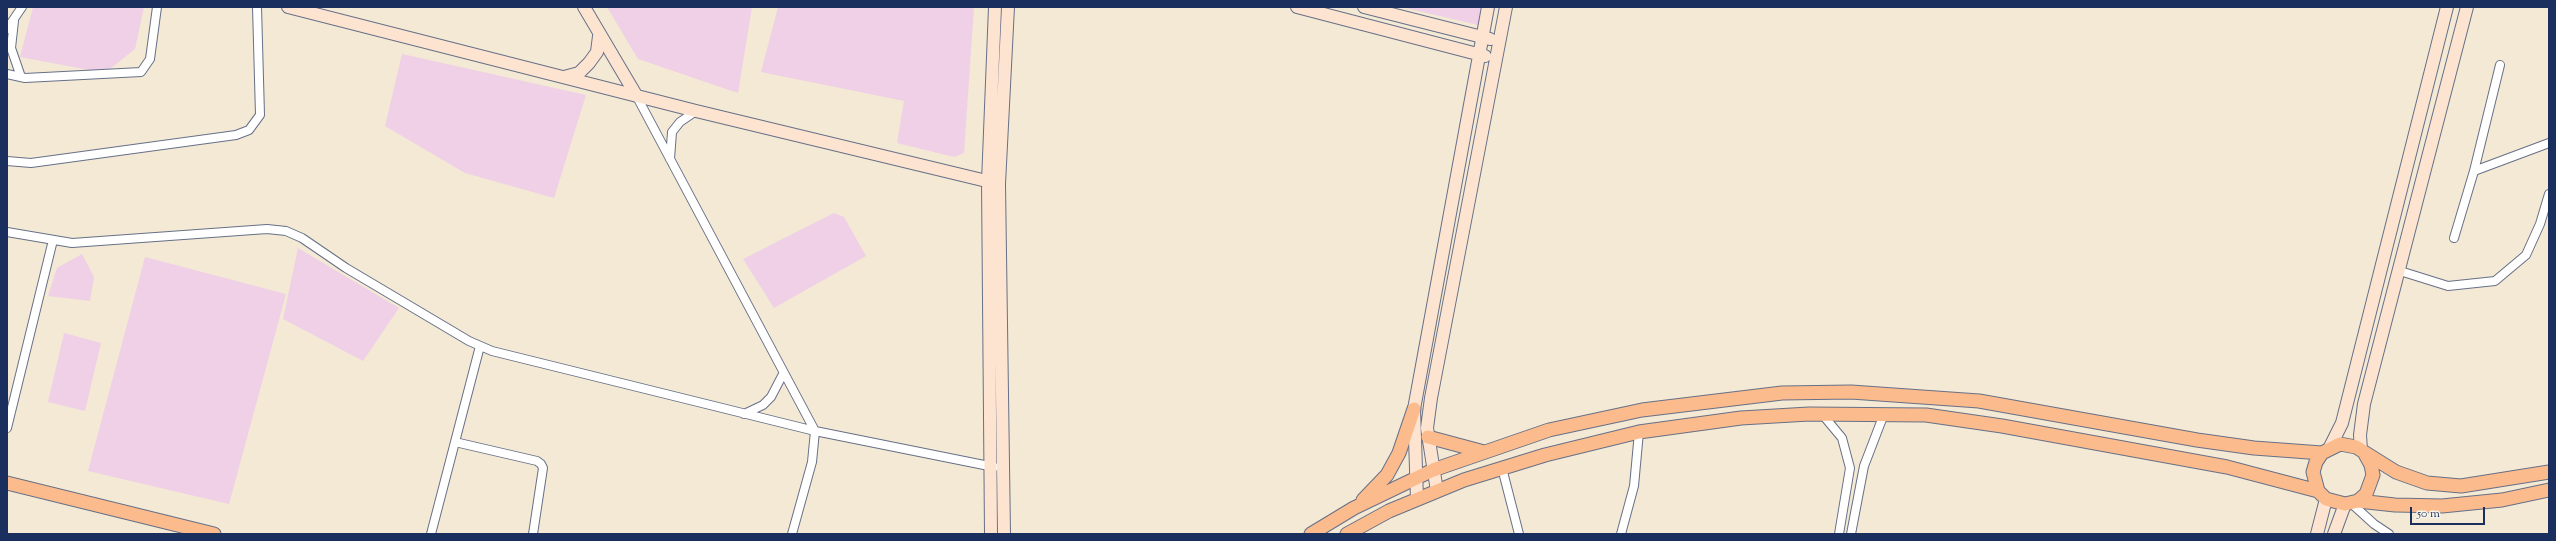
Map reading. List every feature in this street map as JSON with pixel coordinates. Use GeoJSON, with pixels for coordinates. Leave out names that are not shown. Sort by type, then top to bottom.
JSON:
{"type":"FeatureCollection","features":[{"type":"Feature","properties":{"kind":"main road"},"geometry":{"type":"LineString","coordinates":[[288,7],[696,112],[993,183]]}},
{"type":"Feature","properties":{"kind":"main road"},"geometry":{"type":"LineString","coordinates":[[584,7],[599,36],[636,96]]}},
{"type":"Feature","properties":{"kind":"main road"},"geometry":{"type":"LineString","coordinates":[[991,534],[996,467],[993,183],[995,7]]}},
{"type":"Feature","properties":{"kind":"main road"},"geometry":{"type":"LineString","coordinates":[[993,183],[1008,7]]}},
{"type":"Feature","properties":{"kind":"main road"},"geometry":{"type":"LineString","coordinates":[[1297,7],[1495,59]]}},
{"type":"Feature","properties":{"kind":"main road"},"geometry":{"type":"LineString","coordinates":[[1364,7],[1499,41]]}},
{"type":"Feature","properties":{"kind":"main road"},"geometry":{"type":"LineString","coordinates":[[1354,508],[1388,475],[1399,453],[1414,409],[1488,7]]}},
{"type":"Feature","properties":{"kind":"main road"},"geometry":{"type":"LineString","coordinates":[[1437,491],[1428,432],[1463,232],[1506,7]]}},
{"type":"Feature","properties":{"kind":"main road"},"geometry":{"type":"LineString","coordinates":[[2317,534],[2322,495],[2313,472],[2316,462],[2326,450],[2342,423],[2447,7]]}},
{"type":"Feature","properties":{"kind":"main road"},"geometry":{"type":"LineString","coordinates":[[2334,534],[2351,503],[2366,494],[2373,475],[2372,465],[2363,452],[2360,435],[2364,404],[2400,271],[2466,7]]}},
{"type":"Feature","properties":{"kind":"main road"},"geometry":{"type":"LineString","coordinates":[[562,77],[579,73],[589,63],[597,52],[599,36]]}},
{"type":"Feature","properties":{"kind":"main road"},"geometry":{"type":"LineString","coordinates":[[1447,230],[1463,232]]}},
{"type":"Feature","properties":{"kind":"main road"},"geometry":{"type":"LineString","coordinates":[[1311,534],[1354,508],[1433,470],[1549,430],[1642,410],[1782,393],[1852,392],[1979,401],[2197,440],[2254,448],[2326,450],[2346,444],[2363,452],[2396,472],[2427,483],[2461,486],[2549,472]]}},
{"type":"Feature","properties":{"kind":"main road"},"geometry":{"type":"LineString","coordinates":[[1414,409],[1418,499]]}},
{"type":"Feature","properties":{"kind":"main road"},"geometry":{"type":"LineString","coordinates":[[1347,534],[1389,511],[1437,491],[1502,468],[1639,432],[1741,418],[1822,414],[1926,415],[2010,428],[2227,467],[2351,503],[2442,506],[2502,500],[2549,490]]}},
{"type":"Feature","properties":{"kind":"main road"},"geometry":{"type":"LineString","coordinates":[[1415,430],[1428,432],[1484,452]]}},
{"type":"Feature","properties":{"kind":"main road"},"geometry":{"type":"LineString","coordinates":[[996,467],[1004,534]]}},
{"type":"Feature","properties":{"kind":"main road"},"geometry":{"type":"LineString","coordinates":[[7,482],[214,534]]}},
{"type":"Feature","properties":{"kind":"street"},"geometry":{"type":"LineString","coordinates":[[7,29],[14,21],[22,7]]}},
{"type":"Feature","properties":{"kind":"street"},"geometry":{"type":"LineString","coordinates":[[7,74],[21,77],[141,72],[150,59],[157,7]]}},
{"type":"Feature","properties":{"kind":"street"},"geometry":{"type":"LineString","coordinates":[[7,161],[32,163],[236,135],[249,130],[260,115],[257,7]]}},
{"type":"Feature","properties":{"kind":"street"},"geometry":{"type":"LineString","coordinates":[[14,21],[11,48],[21,77]]}},
{"type":"Feature","properties":{"kind":"street"},"geometry":{"type":"LineString","coordinates":[[2454,238],[2474,171],[2500,65]]}},
{"type":"Feature","properties":{"kind":"street"},"geometry":{"type":"LineString","coordinates":[[636,96],[783,374],[815,431],[812,462],[792,534]]}},
{"type":"Feature","properties":{"kind":"street"},"geometry":{"type":"LineString","coordinates":[[670,162],[672,132],[680,122],[696,112]]}},
{"type":"Feature","properties":{"kind":"street"},"geometry":{"type":"LineString","coordinates":[[2474,171],[2549,143]]}},
{"type":"Feature","properties":{"kind":"street"},"geometry":{"type":"LineString","coordinates":[[2400,271],[2448,286],[2494,280],[2526,255],[2540,224],[2549,194]]}},
{"type":"Feature","properties":{"kind":"street"},"geometry":{"type":"LineString","coordinates":[[7,232],[72,243],[266,230],[286,231],[302,238],[353,272],[480,346],[546,365],[815,431],[996,467]]}},
{"type":"Feature","properties":{"kind":"street"},"geometry":{"type":"LineString","coordinates":[[7,428],[53,240]]}},
{"type":"Feature","properties":{"kind":"street"},"geometry":{"type":"LineString","coordinates":[[431,534],[480,346]]}},
{"type":"Feature","properties":{"kind":"street"},"geometry":{"type":"LineString","coordinates":[[744,414],[763,405],[771,397],[783,374]]}},
{"type":"Feature","properties":{"kind":"street"},"geometry":{"type":"LineString","coordinates":[[1822,414],[1842,438],[1850,468],[1839,534]]}},
{"type":"Feature","properties":{"kind":"street"},"geometry":{"type":"LineString","coordinates":[[1851,534],[1864,466],[1884,414]]}},
{"type":"Feature","properties":{"kind":"street"},"geometry":{"type":"LineString","coordinates":[[1621,534],[1634,486],[1639,432]]}},
{"type":"Feature","properties":{"kind":"street"},"geometry":{"type":"LineString","coordinates":[[455,442],[537,460],[541,464],[543,468],[533,534]]}},
{"type":"Feature","properties":{"kind":"street"},"geometry":{"type":"LineString","coordinates":[[1502,468],[1519,534]]}},
{"type":"Feature","properties":{"kind":"street"},"geometry":{"type":"LineString","coordinates":[[2351,503],[2374,524],[2390,534]]}},
{"type":"Feature","properties":{"kind":"shaded area"},"geometry":{"type":"Polygon","coordinates":[[[33,7],[144,7],[135,49],[105,73],[20,57],[33,7]]]}},
{"type":"Feature","properties":{"kind":"shaded area"},"geometry":{"type":"Polygon","coordinates":[[[607,7],[752,7],[738,93],[638,59],[607,7]]]}},
{"type":"Feature","properties":{"kind":"shaded area"},"geometry":{"type":"Polygon","coordinates":[[[778,7],[974,7],[964,153],[954,157],[897,143],[904,101],[761,72],[778,7]]]}},
{"type":"Feature","properties":{"kind":"shaded area"},"geometry":{"type":"Polygon","coordinates":[[[1401,7],[1495,7],[1493,19],[1478,25],[1401,7]]]}},
{"type":"Feature","properties":{"kind":"shaded area"},"geometry":{"type":"Polygon","coordinates":[[[402,54],[586,95],[554,198],[465,173],[385,126],[402,54]]]}},
{"type":"Feature","properties":{"kind":"shaded area"},"geometry":{"type":"Polygon","coordinates":[[[834,213],[844,217],[866,256],[774,308],[743,259],[834,213]]]}},
{"type":"Feature","properties":{"kind":"shaded area"},"geometry":{"type":"Polygon","coordinates":[[[298,248],[399,308],[363,361],[283,319],[298,248]]]}},
{"type":"Feature","properties":{"kind":"shaded area"},"geometry":{"type":"Polygon","coordinates":[[[82,254],[94,277],[90,301],[48,296],[57,268],[82,254]]]}},
{"type":"Feature","properties":{"kind":"shaded area"},"geometry":{"type":"Polygon","coordinates":[[[145,257],[286,294],[229,504],[88,471],[145,257]]]}},
{"type":"Feature","properties":{"kind":"shaded area"},"geometry":{"type":"Polygon","coordinates":[[[64,333],[101,343],[85,411],[48,402],[64,333]]]}}]}
